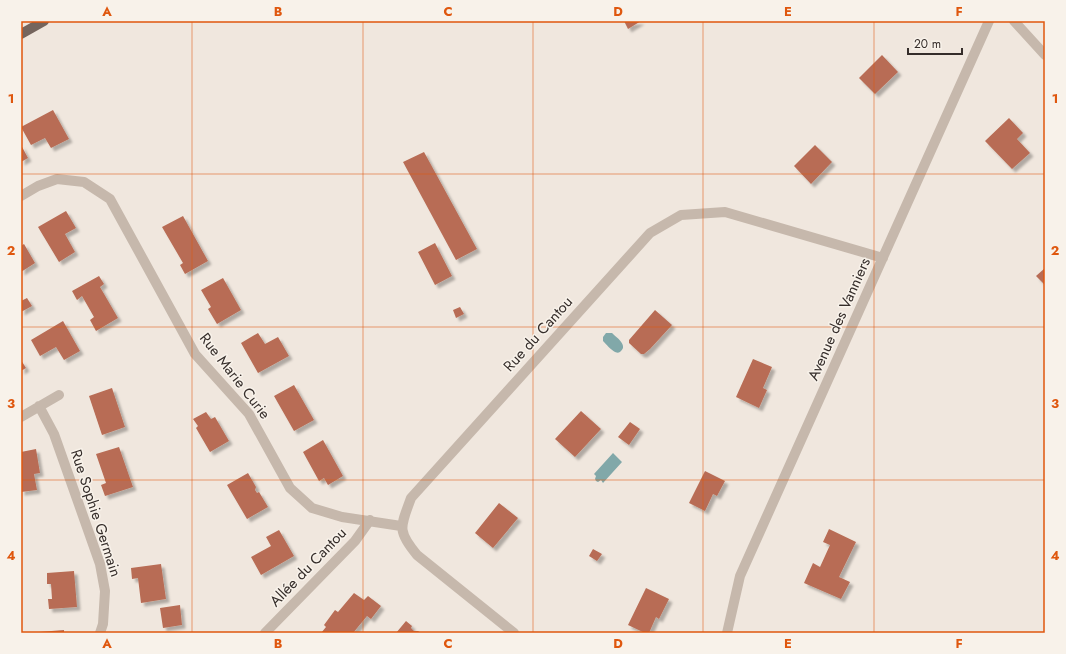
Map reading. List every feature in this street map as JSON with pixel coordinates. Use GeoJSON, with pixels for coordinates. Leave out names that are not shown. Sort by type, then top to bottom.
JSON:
{"type":"FeatureCollection","features":[{"type":"Feature","properties":{"kind":"main road"},"geometry":{"type":"LineString","coordinates":[[21,34],[44,21]]}},
{"type":"Feature","properties":{"kind":"street","name":"Avenue des Vanniers"},"geometry":{"type":"LineString","coordinates":[[727,633],[740,576],[989,21]]}},
{"type":"Feature","properties":{"kind":"street"},"geometry":{"type":"LineString","coordinates":[[1014,21],[1045,55]]}},
{"type":"Feature","properties":{"kind":"street","name":"Rue Marie Curie"},"geometry":{"type":"LineString","coordinates":[[21,196],[38,186],[56,179],[84,182],[110,198],[195,354],[249,414],[290,488],[312,508],[342,517],[370,520],[401,526]]}},
{"type":"Feature","properties":{"kind":"street","name":"Rue du Cantou"},"geometry":{"type":"LineString","coordinates":[[401,526],[411,498],[416,492],[650,233],[681,215],[725,212],[883,258]]}},
{"type":"Feature","properties":{"kind":"street"},"geometry":{"type":"LineString","coordinates":[[21,417],[59,395]]}},
{"type":"Feature","properties":{"kind":"street","name":"Rue Sophie Germain"},"geometry":{"type":"LineString","coordinates":[[39,406],[54,434],[100,564],[105,591],[103,624],[100,633]]}},
{"type":"Feature","properties":{"kind":"street","name":"Allée du Cantou"},"geometry":{"type":"LineString","coordinates":[[264,633],[355,541],[370,520]]}},
{"type":"Feature","properties":{"kind":"street"},"geometry":{"type":"LineString","coordinates":[[401,526],[406,542],[417,555],[514,633]]}},
{"type":"Feature","properties":{"kind":"water"},"geometry":{"type":"Polygon","coordinates":[[[606,333],[612,333],[621,341],[623,349],[620,352],[617,353],[613,351],[603,341],[603,337],[606,333]]]}},
{"type":"Feature","properties":{"kind":"water"},"geometry":{"type":"Polygon","coordinates":[[[613,453],[622,462],[603,483],[601,480],[598,482],[596,481],[596,476],[594,474],[613,453]]]}},
{"type":"Feature","properties":{"kind":"building"},"geometry":{"type":"Polygon","coordinates":[[[624,21],[641,21],[628,29],[624,21]]]}},
{"type":"Feature","properties":{"kind":"building"},"geometry":{"type":"Polygon","coordinates":[[[882,55],[898,72],[875,94],[859,78],[882,55]]]}},
{"type":"Feature","properties":{"kind":"building"},"geometry":{"type":"Polygon","coordinates":[[[53,110],[69,139],[51,148],[45,138],[31,145],[21,127],[53,110]]]}},
{"type":"Feature","properties":{"kind":"building"},"geometry":{"type":"Polygon","coordinates":[[[1009,118],[1023,133],[1017,139],[1030,153],[1012,169],[985,141],[1009,118]]]}},
{"type":"Feature","properties":{"kind":"building"},"geometry":{"type":"Polygon","coordinates":[[[21,145],[28,158],[21,162],[21,145]]]}},
{"type":"Feature","properties":{"kind":"building"},"geometry":{"type":"Polygon","coordinates":[[[815,145],[832,162],[811,184],[794,166],[815,145]]]}},
{"type":"Feature","properties":{"kind":"building"},"geometry":{"type":"Polygon","coordinates":[[[424,152],[477,249],[456,260],[403,162],[424,152]]]}},
{"type":"Feature","properties":{"kind":"building"},"geometry":{"type":"Polygon","coordinates":[[[66,211],[76,228],[65,234],[75,252],[59,262],[38,227],[66,211]]]}},
{"type":"Feature","properties":{"kind":"building"},"geometry":{"type":"Polygon","coordinates":[[[183,216],[208,261],[185,274],[180,265],[183,263],[162,227],[183,216]]]}},
{"type":"Feature","properties":{"kind":"building"},"geometry":{"type":"Polygon","coordinates":[[[435,243],[452,276],[435,285],[418,252],[435,243]]]}},
{"type":"Feature","properties":{"kind":"building"},"geometry":{"type":"Polygon","coordinates":[[[24,244],[35,263],[21,272],[21,246],[24,244]]]}},
{"type":"Feature","properties":{"kind":"building"},"geometry":{"type":"Polygon","coordinates":[[[1045,268],[1045,285],[1036,276],[1045,268]]]}},
{"type":"Feature","properties":{"kind":"building"},"geometry":{"type":"Polygon","coordinates":[[[99,276],[104,284],[100,287],[118,318],[96,331],[90,320],[94,317],[82,296],[77,300],[72,291],[99,276]]]}},
{"type":"Feature","properties":{"kind":"building"},"geometry":{"type":"Polygon","coordinates":[[[223,278],[241,310],[217,324],[208,309],[211,307],[201,290],[223,278]]]}},
{"type":"Feature","properties":{"kind":"building"},"geometry":{"type":"Polygon","coordinates":[[[27,298],[32,306],[21,312],[21,301],[27,298]]]}},
{"type":"Feature","properties":{"kind":"building"},"geometry":{"type":"Polygon","coordinates":[[[460,307],[464,314],[456,318],[453,310],[460,307]]]}},
{"type":"Feature","properties":{"kind":"building"},"geometry":{"type":"Polygon","coordinates":[[[655,310],[672,325],[650,349],[644,354],[641,354],[629,343],[629,340],[655,310]]]}},
{"type":"Feature","properties":{"kind":"building"},"geometry":{"type":"Polygon","coordinates":[[[63,321],[80,351],[64,360],[56,347],[40,356],[31,340],[63,321]]]}},
{"type":"Feature","properties":{"kind":"building"},"geometry":{"type":"Polygon","coordinates":[[[258,333],[265,344],[278,337],[289,356],[258,373],[241,343],[258,333]]]}},
{"type":"Feature","properties":{"kind":"building"},"geometry":{"type":"Polygon","coordinates":[[[753,359],[772,367],[763,388],[767,390],[759,408],[736,397],[753,359]]]}},
{"type":"Feature","properties":{"kind":"building"},"geometry":{"type":"Polygon","coordinates":[[[21,360],[26,368],[21,371],[21,360]]]}},
{"type":"Feature","properties":{"kind":"building"},"geometry":{"type":"Polygon","coordinates":[[[294,385],[314,420],[294,431],[274,396],[294,385]]]}},
{"type":"Feature","properties":{"kind":"building"},"geometry":{"type":"Polygon","coordinates":[[[112,388],[125,427],[102,435],[89,396],[112,388]]]}},
{"type":"Feature","properties":{"kind":"building"},"geometry":{"type":"Polygon","coordinates":[[[581,411],[601,429],[575,457],[555,439],[581,411]]]}},
{"type":"Feature","properties":{"kind":"building"},"geometry":{"type":"Polygon","coordinates":[[[206,412],[211,419],[215,417],[229,441],[210,452],[196,428],[198,426],[193,419],[206,412]]]}},
{"type":"Feature","properties":{"kind":"building"},"geometry":{"type":"Polygon","coordinates":[[[630,422],[640,429],[629,445],[618,437],[630,422]]]}},
{"type":"Feature","properties":{"kind":"building"},"geometry":{"type":"Polygon","coordinates":[[[323,440],[343,476],[328,485],[324,478],[319,481],[303,452],[323,440]]]}},
{"type":"Feature","properties":{"kind":"building"},"geometry":{"type":"Polygon","coordinates":[[[119,447],[133,487],[105,496],[101,485],[106,483],[96,454],[119,447]]]}},
{"type":"Feature","properties":{"kind":"building"},"geometry":{"type":"Polygon","coordinates":[[[36,449],[40,473],[34,474],[37,490],[21,492],[21,452],[36,449]]]}},
{"type":"Feature","properties":{"kind":"building"},"geometry":{"type":"Polygon","coordinates":[[[705,471],[725,481],[717,496],[713,494],[705,511],[689,503],[705,471]]]}},
{"type":"Feature","properties":{"kind":"building"},"geometry":{"type":"Polygon","coordinates":[[[248,473],[256,487],[255,490],[257,493],[259,492],[268,507],[247,519],[227,485],[248,473]]]}},
{"type":"Feature","properties":{"kind":"building"},"geometry":{"type":"Polygon","coordinates":[[[499,503],[518,518],[493,548],[475,533],[499,503]]]}},
{"type":"Feature","properties":{"kind":"building"},"geometry":{"type":"Polygon","coordinates":[[[829,529],[856,542],[839,577],[850,582],[841,599],[804,583],[813,563],[820,567],[830,545],[823,542],[829,529]]]}},
{"type":"Feature","properties":{"kind":"building"},"geometry":{"type":"Polygon","coordinates":[[[279,530],[294,556],[261,575],[251,557],[271,546],[266,537],[279,530]]]}},
{"type":"Feature","properties":{"kind":"building"},"geometry":{"type":"Polygon","coordinates":[[[593,549],[602,554],[597,561],[589,556],[593,549]]]}},
{"type":"Feature","properties":{"kind":"building"},"geometry":{"type":"Polygon","coordinates":[[[161,564],[166,599],[141,603],[138,578],[132,579],[131,568],[161,564]]]}},
{"type":"Feature","properties":{"kind":"building"},"geometry":{"type":"Polygon","coordinates":[[[74,571],[77,607],[49,609],[48,599],[52,599],[51,584],[47,584],[47,573],[74,571]]]}},
{"type":"Feature","properties":{"kind":"building"},"geometry":{"type":"Polygon","coordinates":[[[646,588],[669,599],[659,619],[656,617],[649,633],[645,633],[628,625],[646,588]]]}},
{"type":"Feature","properties":{"kind":"building"},"geometry":{"type":"Polygon","coordinates":[[[354,593],[364,600],[368,596],[381,606],[371,619],[367,616],[353,633],[321,633],[326,627],[324,625],[335,610],[338,612],[354,593]]]}},
{"type":"Feature","properties":{"kind":"building"},"geometry":{"type":"Polygon","coordinates":[[[180,605],[182,625],[163,628],[160,608],[180,605]]]}},
{"type":"Feature","properties":{"kind":"building"},"geometry":{"type":"Polygon","coordinates":[[[406,621],[412,626],[411,628],[414,631],[421,633],[396,633],[406,621]]]}},
{"type":"Feature","properties":{"kind":"building"},"geometry":{"type":"Polygon","coordinates":[[[64,630],[64,633],[39,633],[39,632],[64,630]]]}}]}
